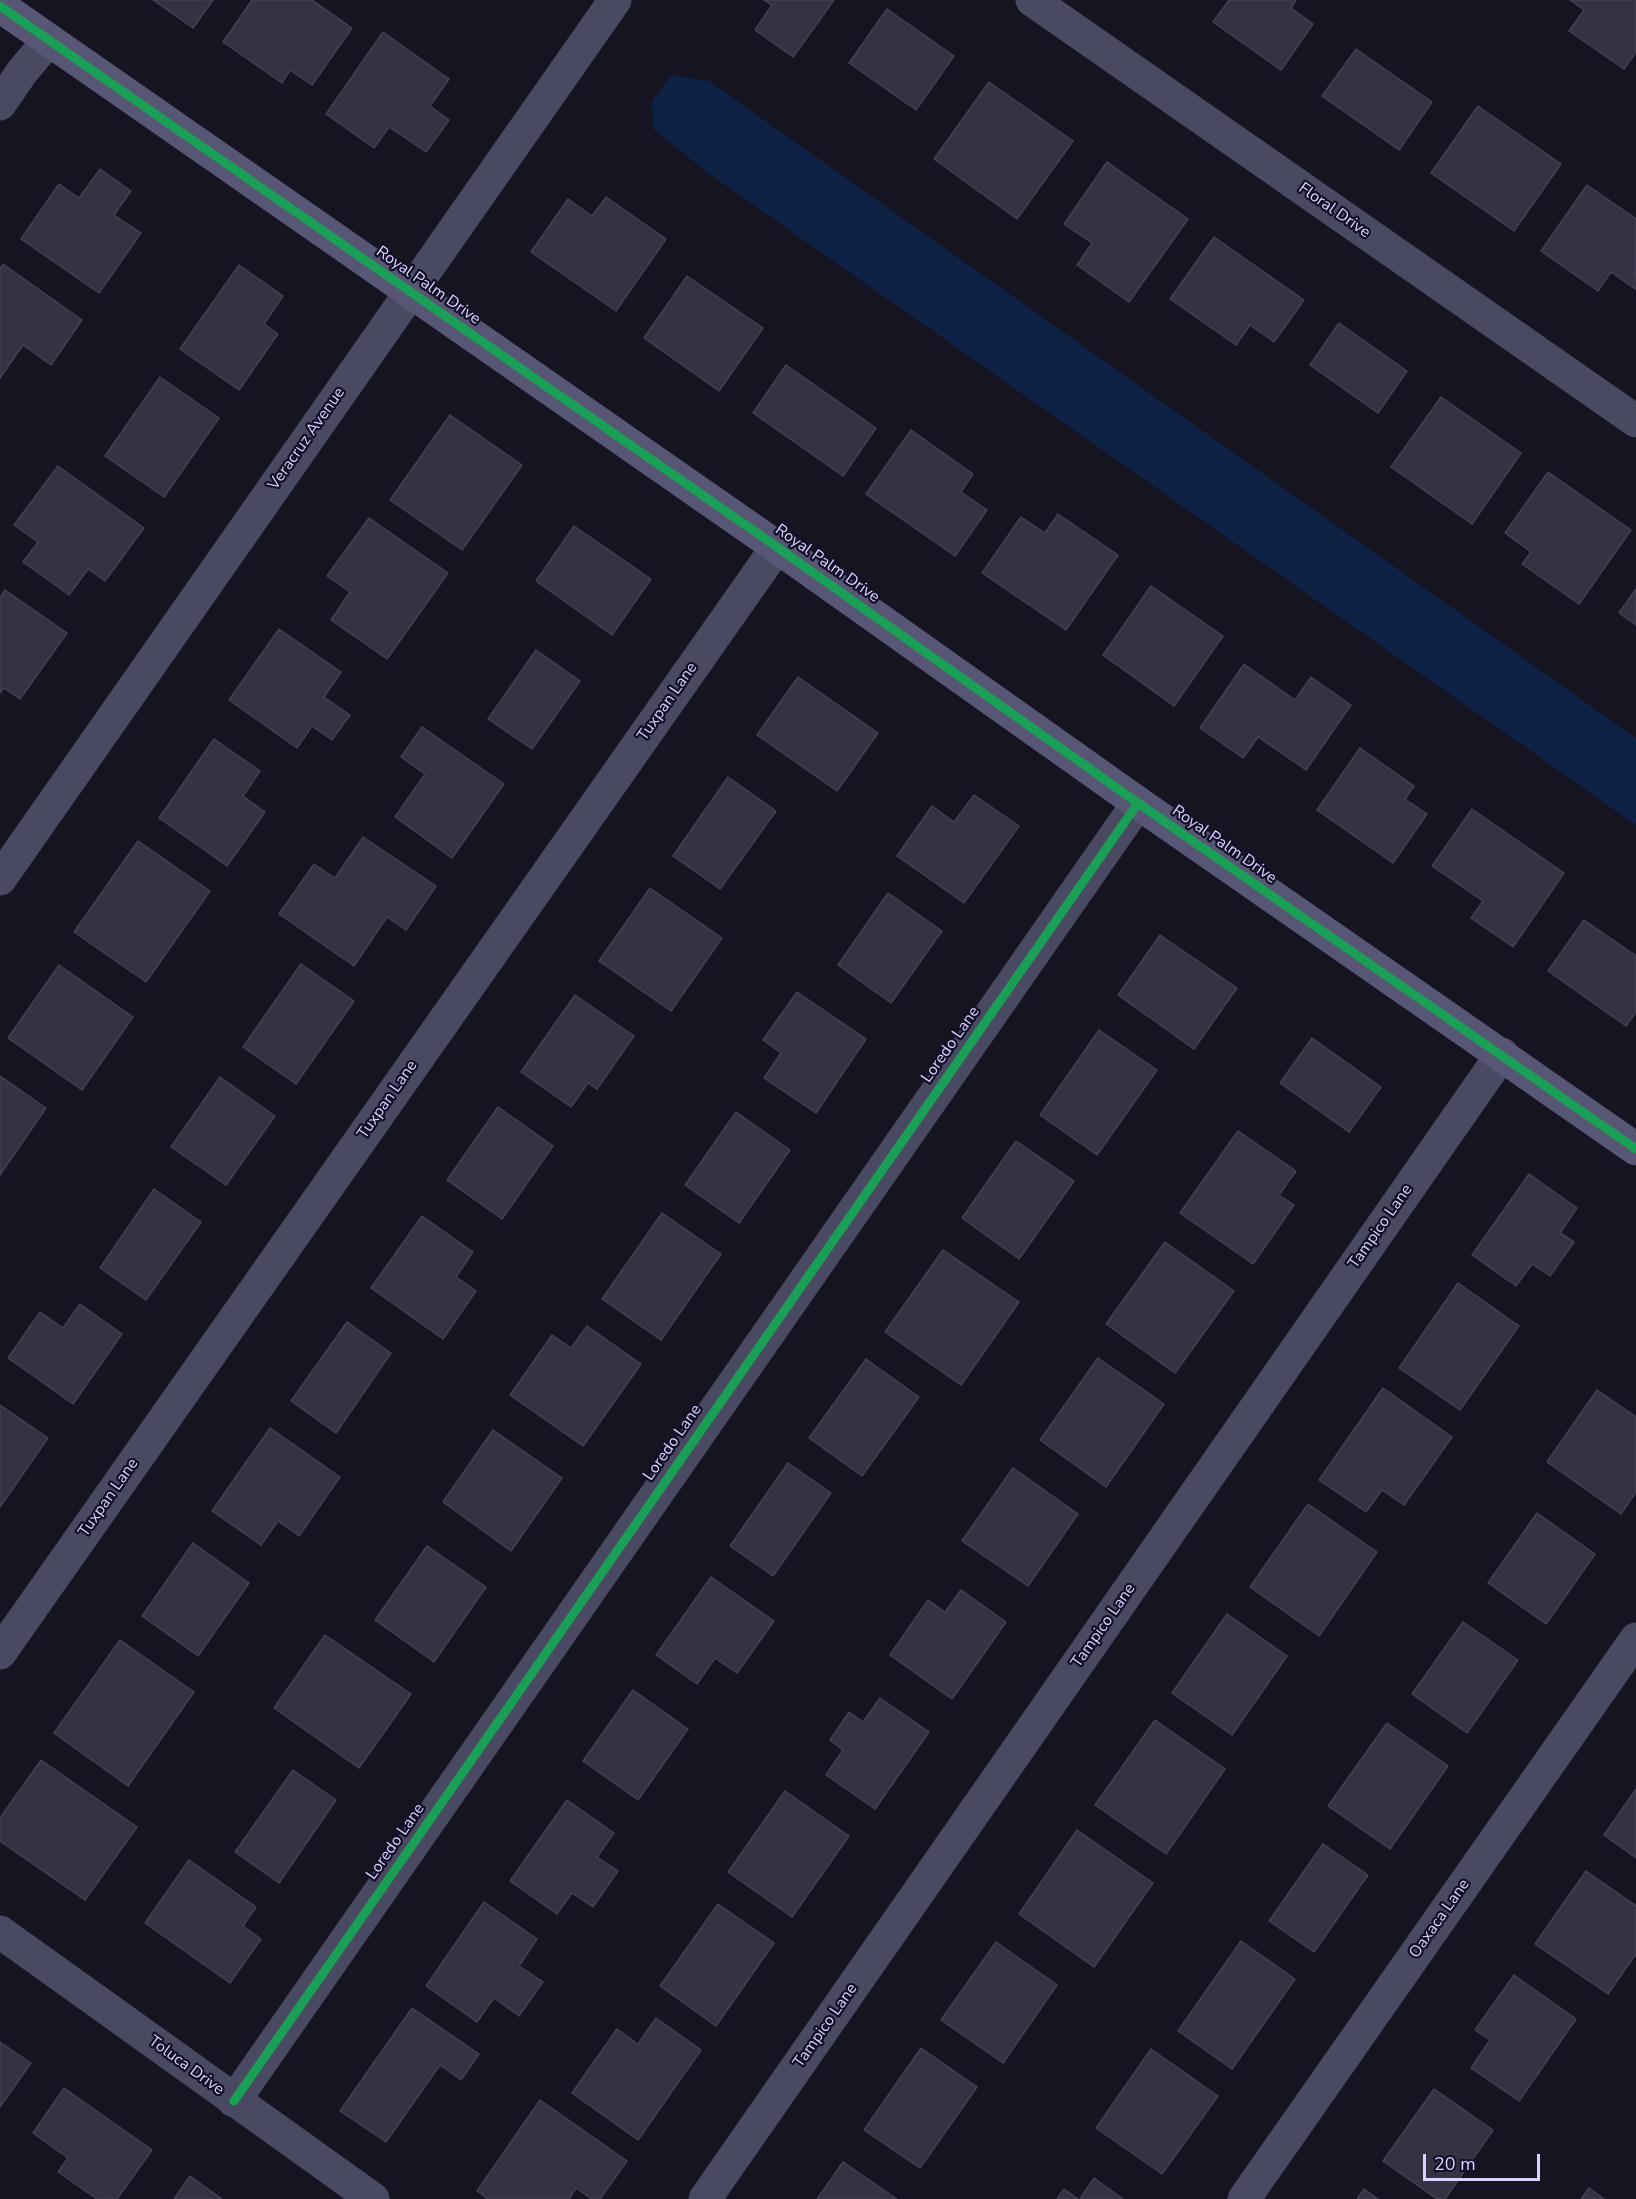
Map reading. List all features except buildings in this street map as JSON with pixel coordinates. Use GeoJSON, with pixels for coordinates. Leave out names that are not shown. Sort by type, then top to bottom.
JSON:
{"type":"FeatureCollection","features":[{"type":"Feature","properties":{"kind":"street","name":"Veracruz Avenue"},"geometry":{"type":"LineString","coordinates":[[0,879],[615,0]]}},
{"type":"Feature","properties":{"kind":"street","name":"Floral Drive"},"geometry":{"type":"LineString","coordinates":[[1032,0],[1636,421]]}},
{"type":"Feature","properties":{"kind":"street","name":"Royal Palm Drive"},"geometry":{"type":"LineString","coordinates":[[0,6],[1636,1149]]}},
{"type":"Feature","properties":{"kind":"street"},"geometry":{"type":"LineString","coordinates":[[0,104],[22,72],[48,41]]}},
{"type":"Feature","properties":{"kind":"street","name":"Tuxpan Lane"},"geometry":{"type":"LineString","coordinates":[[0,1653],[777,547]]}},
{"type":"Feature","properties":{"kind":"street","name":"Loredo Lane"},"geometry":{"type":"LineString","coordinates":[[234,2101],[1138,803]]}},
{"type":"Feature","properties":{"kind":"street","name":"Tampico Lane"},"geometry":{"type":"LineString","coordinates":[[705,2199],[1502,1054]]}},
{"type":"Feature","properties":{"kind":"street","name":"Oaxaca Lane"},"geometry":{"type":"LineString","coordinates":[[1244,2199],[1636,1638]]}},
{"type":"Feature","properties":{"kind":"street","name":"Toluca Drive"},"geometry":{"type":"LineString","coordinates":[[0,1932],[374,2199]]}},
{"type":"Feature","properties":{"kind":"water"},"geometry":{"type":"Polygon","coordinates":[[[671,75],[709,81],[1636,738],[1636,825],[708,173],[653,129],[652,101],[671,75]]]}},
{"type":"Feature","properties":{"kind":"cycle path"},"geometry":{"type":"LineString","coordinates":[[0,6],[1636,1149]]}},
{"type":"Feature","properties":{"kind":"cycle path"},"geometry":{"type":"LineString","coordinates":[[234,2101],[1138,803]]}}]}
